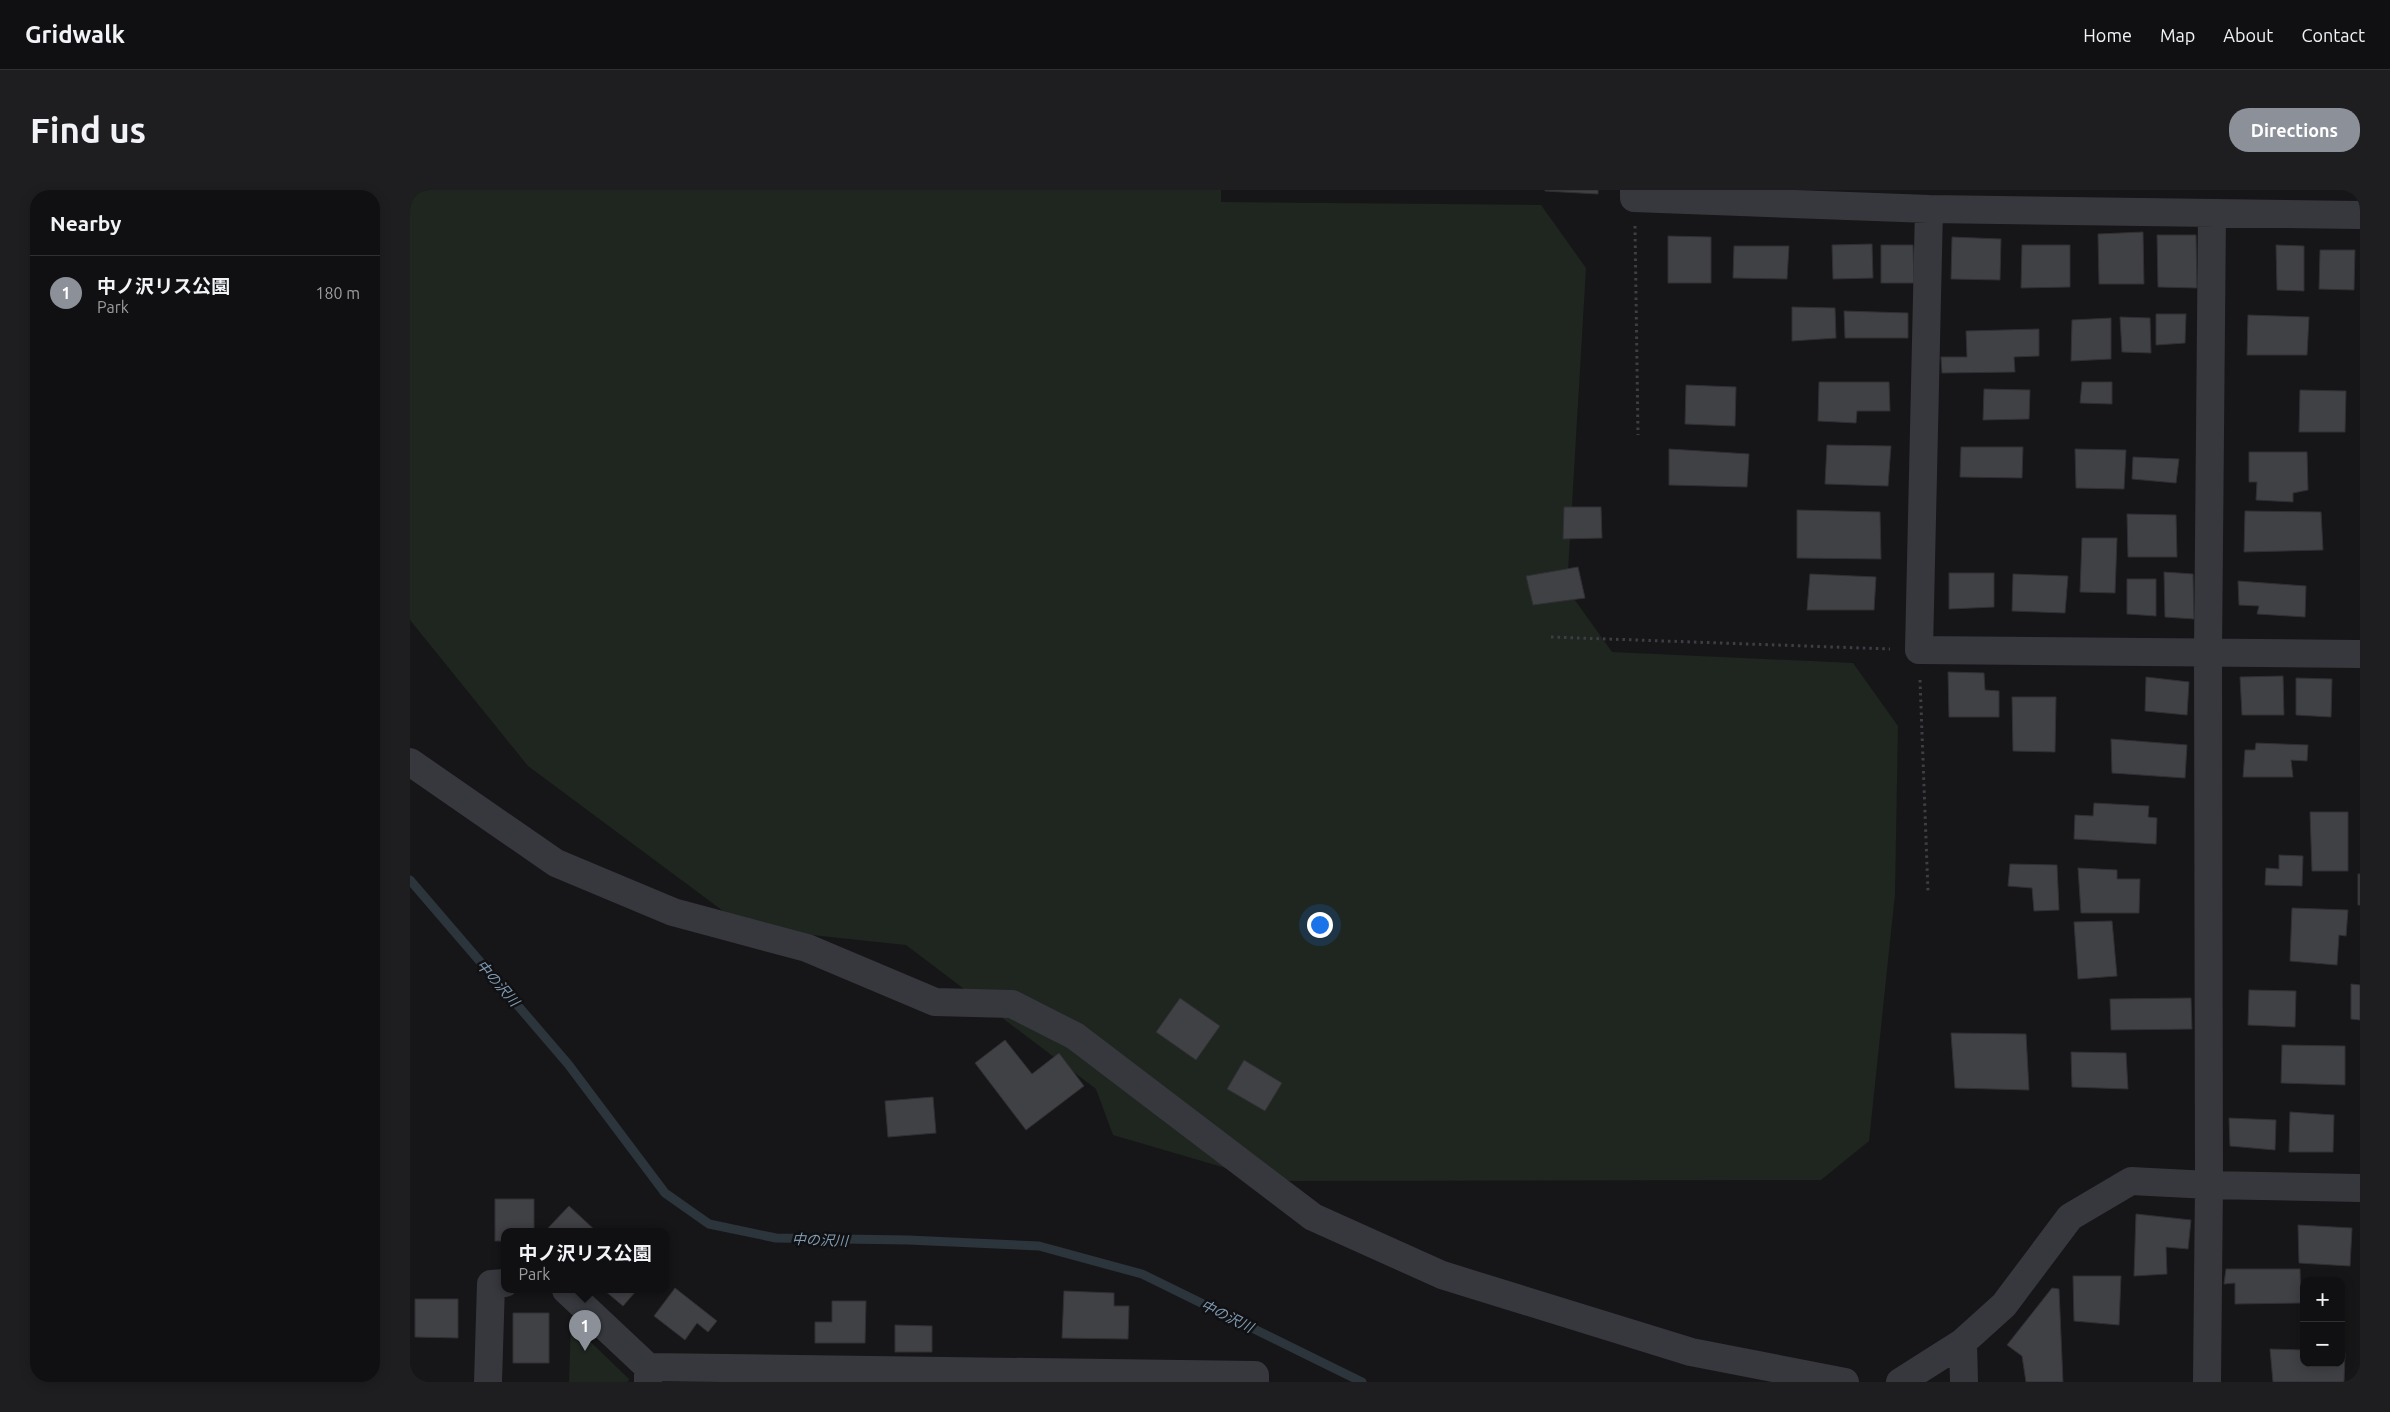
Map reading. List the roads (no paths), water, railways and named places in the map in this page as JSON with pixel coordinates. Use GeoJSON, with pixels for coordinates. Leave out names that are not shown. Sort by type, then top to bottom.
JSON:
{"type":"FeatureCollection","features":[{"type":"Feature","properties":{"kind":"street"},"geometry":{"type":"LineString","coordinates":[[1634,194],[1929,209],[2100,201],[2212,213],[2360,215]]}},
{"type":"Feature","properties":{"kind":"street"},"geometry":{"type":"LineString","coordinates":[[1929,209],[1919,650],[2360,654]]}},
{"type":"Feature","properties":{"kind":"street"},"geometry":{"type":"LineString","coordinates":[[2207,1382],[2209,1185],[2208,653],[2212,213]]}},
{"type":"Feature","properties":{"kind":"street"},"geometry":{"type":"LineString","coordinates":[[410,762],[556,862],[673,912],[807,948],[935,1002],[1012,1004],[1075,1036],[1313,1217],[1442,1274],[1691,1352],[1845,1382]]}},
{"type":"Feature","properties":{"kind":"street"},"geometry":{"type":"LineString","coordinates":[[1900,1382],[1963,1342],[2004,1306],[2070,1217],[2131,1181],[2209,1185],[2360,1188]]}},
{"type":"Feature","properties":{"kind":"street"},"geometry":{"type":"LineString","coordinates":[[488,1382],[491,1284],[501,1284]]}},
{"type":"Feature","properties":{"kind":"street"},"geometry":{"type":"LineString","coordinates":[[569,1293],[648,1375],[1054,1377],[1255,1375],[1255,1382]]}},
{"type":"Feature","properties":{"kind":"street"},"geometry":{"type":"LineString","coordinates":[[1963,1342],[1964,1382]]}},
{"type":"Feature","properties":{"kind":"waterway","name":"中の沢川"},"geometry":{"type":"LineString","coordinates":[[410,880],[568,1064],[665,1193],[709,1224],[776,1238],[908,1240],[1039,1246],[1142,1274],[1362,1382]]}},
{"type":"Feature","properties":{"kind":"place","name":"中ノ沢リス公園"},"geometry":{"type":"Point","coordinates":[585,1351]}}]}
